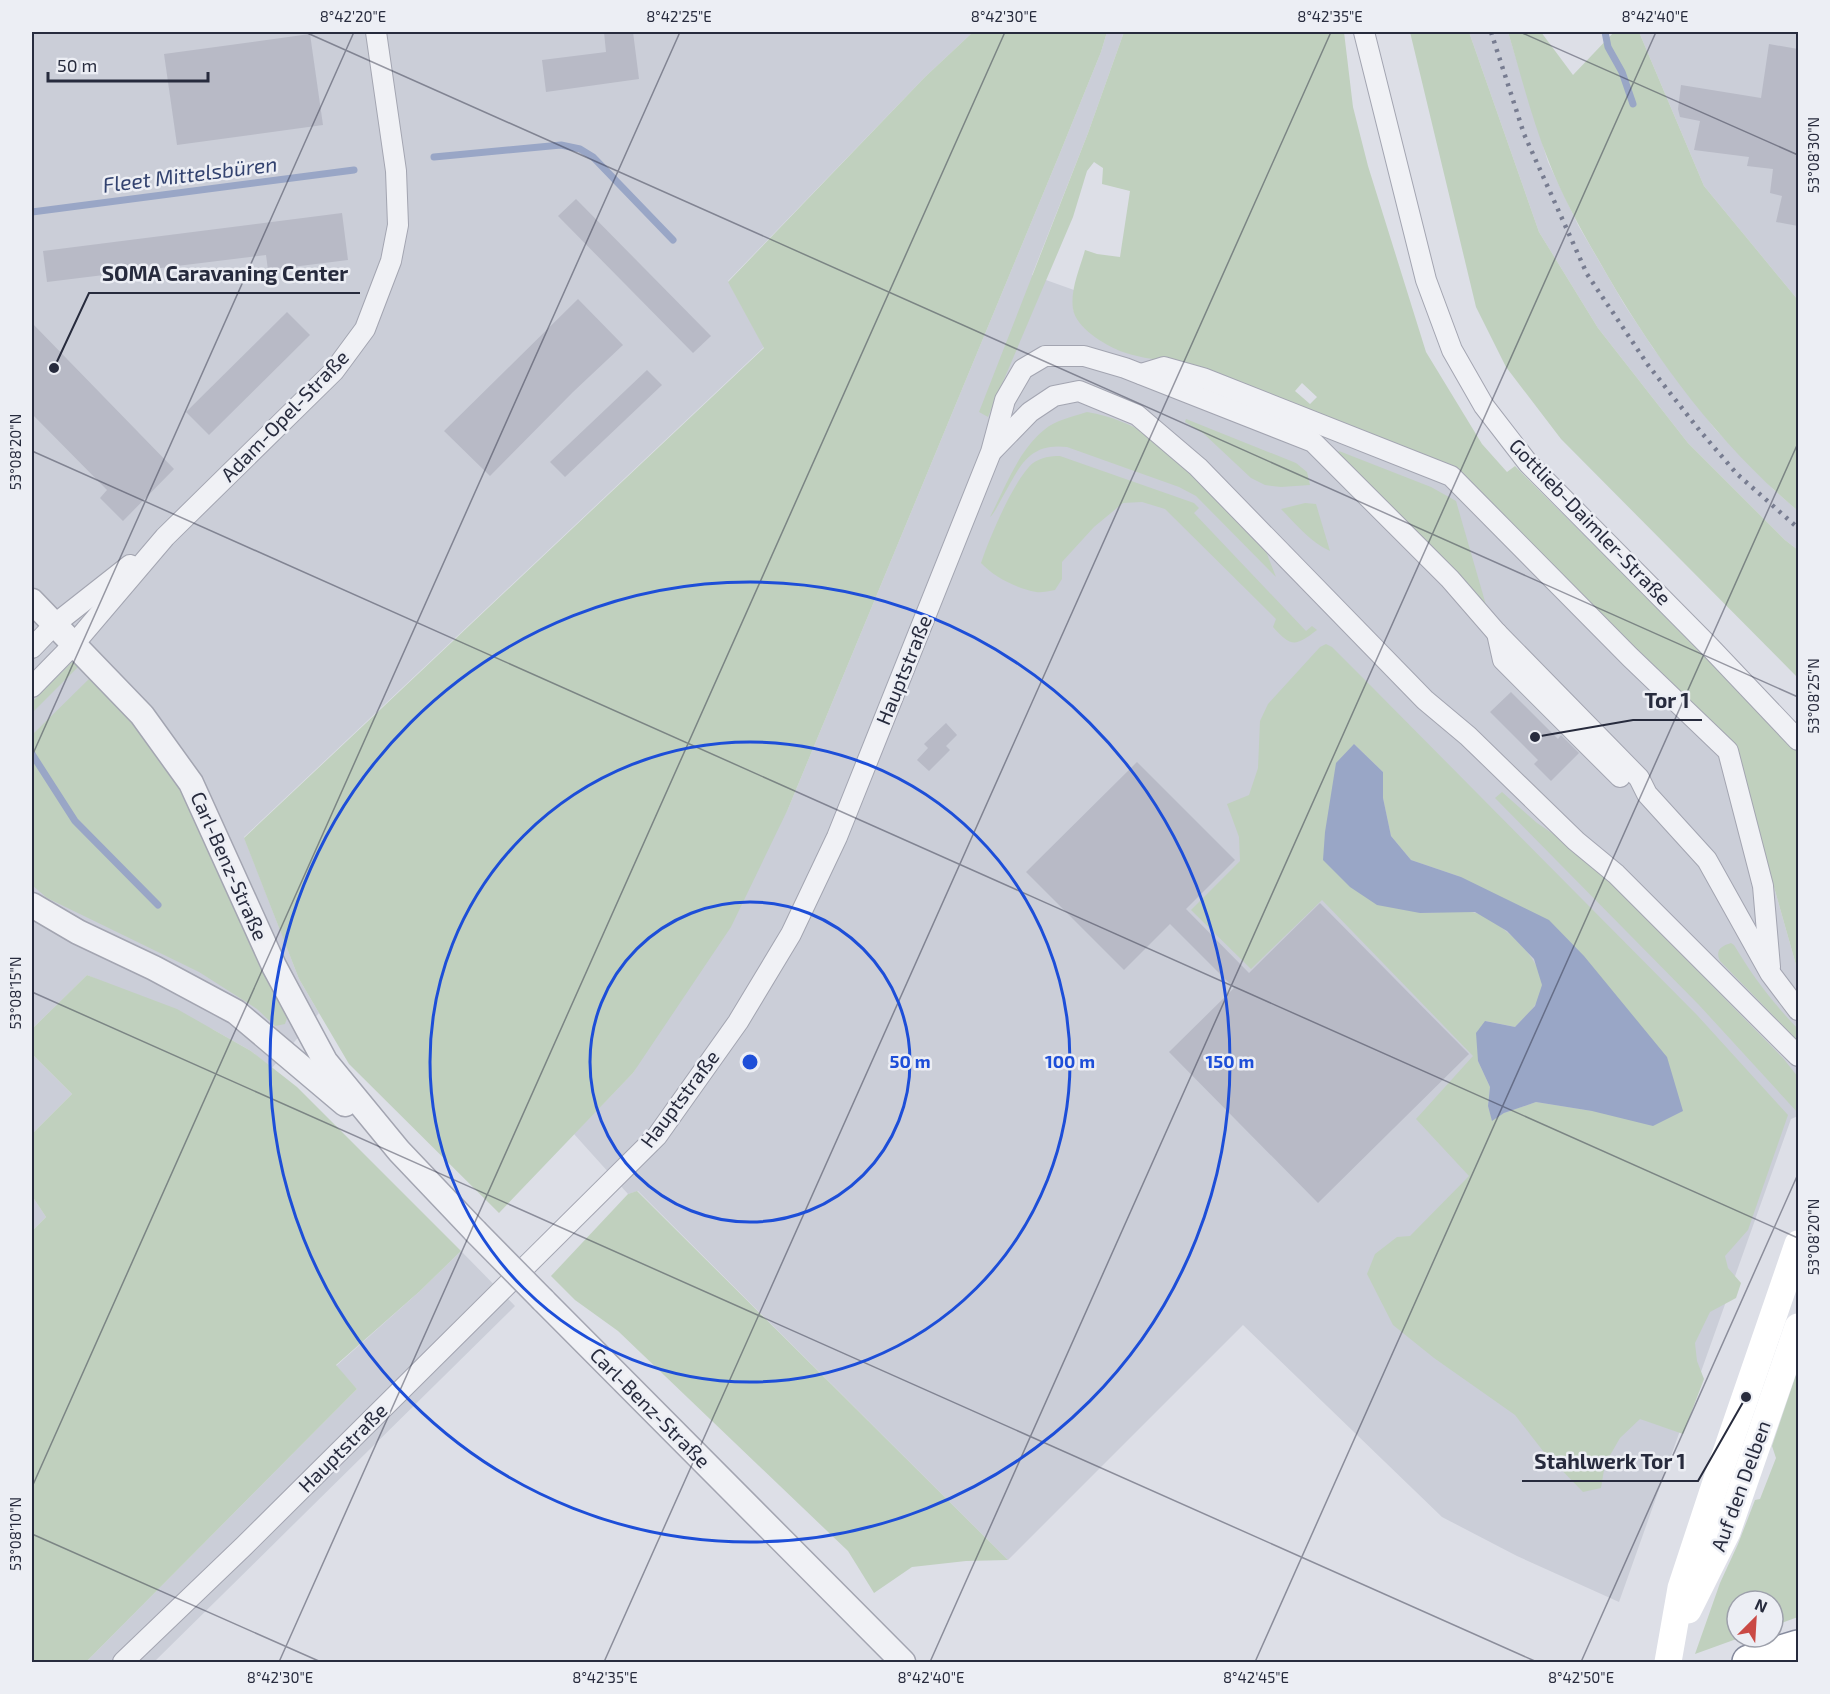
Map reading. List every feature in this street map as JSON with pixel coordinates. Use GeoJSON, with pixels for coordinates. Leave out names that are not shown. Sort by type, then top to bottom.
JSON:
{"type":"FeatureCollection","features":[{"type":"Feature","properties":{"kind":"highway"},"geometry":{"type":"LineString","coordinates":[[1749,1662],[1798,1647]]}},
{"type":"Feature","properties":{"kind":"main road","name":"Auf den Delben"},"geometry":{"type":"LineString","coordinates":[[1670,1652],[1685,1577],[1798,1244]]}},
{"type":"Feature","properties":{"kind":"main road","name":"Auf den Delben"},"geometry":{"type":"LineString","coordinates":[[1670,1652],[1727,1532],[1798,1327]]}},
{"type":"Feature","properties":{"kind":"street","name":"Adam-Opel-Straße"},"geometry":{"type":"LineString","coordinates":[[32,687],[74,644],[165,537],[334,371],[365,329],[391,261],[398,225],[396,171],[376,32]]}},
{"type":"Feature","properties":{"kind":"street","name":"Gottlieb-Daimler-Straße"},"geometry":{"type":"LineString","coordinates":[[1364,32],[1426,280],[1452,350],[1484,406],[1528,463],[1774,712],[1798,740]]}},
{"type":"Feature","properties":{"kind":"street","name":"Hauptstraße"},"geometry":{"type":"LineString","coordinates":[[123,1662],[244,1546],[657,1136],[738,1022],[791,934],[837,837],[991,452],[1005,400],[1023,369],[1045,356],[1084,356],[1141,374],[1313,442]]}},
{"type":"Feature","properties":{"kind":"street"},"geometry":{"type":"LineString","coordinates":[[1141,374],[1164,367],[1203,378],[1451,476],[1630,657],[1728,751],[1763,886],[1770,973]]}},
{"type":"Feature","properties":{"kind":"street"},"geometry":{"type":"LineString","coordinates":[[991,452],[1030,412],[1054,396],[1079,391],[1137,415],[1198,467],[1425,700],[1460,744],[1527,813],[1552,830],[1576,841],[1616,874],[1798,1058]]}},
{"type":"Feature","properties":{"kind":"street"},"geometry":{"type":"LineString","coordinates":[[1313,442],[1346,435]]}},
{"type":"Feature","properties":{"kind":"street"},"geometry":{"type":"LineString","coordinates":[[1313,442],[1450,579],[1496,632],[1639,778],[1647,794],[1707,860],[1770,973],[1798,1010]]}},
{"type":"Feature","properties":{"kind":"street","name":"Adam-Opel-Straße"},"geometry":{"type":"LineString","coordinates":[[32,648],[55,624],[165,537]]}},
{"type":"Feature","properties":{"kind":"street","name":"Carl-Benz-Straße"},"geometry":{"type":"LineString","coordinates":[[32,601],[142,715],[191,783],[274,966],[325,1061],[399,1151],[475,1231],[903,1662]]}},
{"type":"Feature","properties":{"kind":"street","name":"Gottlieb-Daimler-Straße"},"geometry":{"type":"LineString","coordinates":[[1774,712],[1798,729]]}},
{"type":"Feature","properties":{"kind":"street","name":"Carl-Benz-Straße"},"geometry":{"type":"LineString","coordinates":[[32,905],[78,932],[154,968],[236,1012],[319,1080],[399,1151]]}},
{"type":"Feature","properties":{"kind":"shaded area"},"geometry":{"type":"Polygon","coordinates":[[[32,32],[973,32],[925,77],[728,281],[764,347],[244,837],[299,979],[319,1013],[272,1068],[251,1051],[214,1030],[87,975],[32,1029],[32,32]]]}},
{"type":"Feature","properties":{"kind":"shaded area"},"geometry":{"type":"Polygon","coordinates":[[[1107,32],[1124,32],[1088,133],[1032,275],[1074,290],[1073,310],[1170,362],[1459,473],[1481,492],[1735,749],[1798,972],[1798,1116],[1791,1119],[1619,1602],[1517,1556],[1442,1517],[1243,1325],[1008,1560],[638,1191],[628,1194],[574,1134],[633,1073],[788,809],[1060,153],[1107,32]]]}},
{"type":"Feature","properties":{"kind":"shaded area"},"geometry":{"type":"Polygon","coordinates":[[[1469,32],[1508,32],[1548,162],[1578,225],[1624,304],[1653,348],[1715,429],[1774,490],[1798,511],[1798,550],[1785,540],[1688,443],[1598,328],[1539,232],[1469,32]]]}},
{"type":"Feature","properties":{"kind":"shaded area"},"geometry":{"type":"Polygon","coordinates":[[[1639,32],[1798,32],[1798,300],[1704,186],[1639,32]]]}},
{"type":"Feature","properties":{"kind":"shaded area"},"geometry":{"type":"Polygon","coordinates":[[[32,1054],[72,1094],[32,1134],[32,1054]]]}},
{"type":"Feature","properties":{"kind":"shaded area"},"geometry":{"type":"Polygon","coordinates":[[[32,1196],[46,1217],[32,1231],[32,1196]]]}},
{"type":"Feature","properties":{"kind":"shaded area"},"geometry":{"type":"Polygon","coordinates":[[[461,1251],[515,1306],[154,1662],[86,1662],[357,1389],[336,1366],[461,1251]]]}},
{"type":"Feature","properties":{"kind":"green space"},"geometry":{"type":"Polygon","coordinates":[[[973,32],[1107,32],[1060,153],[788,809],[731,927],[633,1073],[499,1213],[349,1064],[299,979],[244,838],[764,348],[728,282],[925,77],[973,32]]]}},
{"type":"Feature","properties":{"kind":"green space"},"geometry":{"type":"Polygon","coordinates":[[[1124,32],[1344,32],[1353,107],[1368,166],[1426,352],[1482,444],[1507,472],[1515,466],[1798,750],[1798,972],[1735,749],[1473,484],[1459,473],[1170,362],[1120,351],[1099,340],[1079,323],[1072,302],[1085,250],[1120,257],[1130,191],[1102,184],[1103,168],[1094,162],[1087,171],[1073,217],[988,417],[979,412],[1088,133],[1124,32]],[[1302,383],[1295,391],[1310,404],[1317,397],[1302,383]]]}},
{"type":"Feature","properties":{"kind":"green space"},"geometry":{"type":"Polygon","coordinates":[[[1410,32],[1469,32],[1539,232],[1598,328],[1688,443],[1785,540],[1798,550],[1798,678],[1561,439],[1506,367],[1476,307],[1410,32]]]}},
{"type":"Feature","properties":{"kind":"green space"},"geometry":{"type":"Polygon","coordinates":[[[1508,32],[1541,32],[1573,75],[1614,32],[1639,32],[1704,186],[1798,300],[1798,511],[1740,456],[1713,426],[1663,362],[1618,294],[1578,224],[1554,175],[1532,114],[1508,32]]]}},
{"type":"Feature","properties":{"kind":"green space"},"geometry":{"type":"Polygon","coordinates":[[[1087,412],[1122,422],[1154,438],[1265,549],[1276,577],[1196,496],[1179,487],[1067,447],[1053,447],[1033,453],[1019,468],[990,517],[1019,459],[1035,439],[1053,424],[1087,412]]]}},
{"type":"Feature","properties":{"kind":"green space"},"geometry":{"type":"Polygon","coordinates":[[[1186,419],[1296,463],[1307,472],[1310,485],[1281,487],[1265,485],[1251,478],[1203,433],[1185,422],[1186,419]]]}},
{"type":"Feature","properties":{"kind":"green space"},"geometry":{"type":"Polygon","coordinates":[[[1339,451],[1431,487],[1456,501],[1486,605],[1480,607],[1337,453],[1339,451]]]}},
{"type":"Feature","properties":{"kind":"green space"},"geometry":{"type":"Polygon","coordinates":[[[1060,456],[1194,503],[1199,508],[1194,513],[1306,631],[1312,626],[1317,630],[1298,642],[1284,638],[1273,627],[1276,619],[1165,509],[1142,502],[1123,503],[1094,527],[1062,562],[1062,579],[1055,590],[1036,592],[1028,590],[1013,585],[992,573],[981,563],[1010,495],[1033,463],[1046,457],[1060,456]]]}},
{"type":"Feature","properties":{"kind":"green space"},"geometry":{"type":"Polygon","coordinates":[[[1305,503],[1316,504],[1330,551],[1310,538],[1281,509],[1305,503]]]}},
{"type":"Feature","properties":{"kind":"green space"},"geometry":{"type":"Polygon","coordinates":[[[1326,644],[1332,647],[1697,1015],[1788,1115],[1748,1230],[1725,1256],[1728,1268],[1741,1283],[1736,1298],[1710,1312],[1695,1343],[1697,1361],[1704,1379],[1683,1434],[1640,1419],[1620,1438],[1605,1464],[1601,1488],[1583,1492],[1543,1451],[1515,1415],[1434,1358],[1393,1325],[1367,1274],[1375,1254],[1397,1237],[1410,1236],[1469,1176],[1416,1119],[1473,1056],[1322,900],[1251,969],[1191,910],[1240,861],[1239,837],[1227,804],[1249,795],[1258,768],[1260,721],[1268,704],[1320,647],[1326,644]],[[1354,744],[1420,913],[1464,911],[1486,917],[1518,942],[1535,963],[1540,974],[1542,985],[1539,997],[1533,1008],[1515,1027],[1486,1021],[1478,1061],[1490,1087],[1488,1106],[1492,1120],[1504,1113],[1536,1102],[1592,1111],[1683,1111],[1461,877],[1411,860],[1391,836],[1383,798],[1383,772],[1354,744]]]}},
{"type":"Feature","properties":{"kind":"green space"},"geometry":{"type":"Polygon","coordinates":[[[73,661],[82,663],[32,713],[32,702],[73,661]]]}},
{"type":"Feature","properties":{"kind":"green space"},"geometry":{"type":"Polygon","coordinates":[[[93,675],[182,780],[288,1015],[285,1024],[275,1026],[257,1009],[199,972],[47,898],[32,885],[32,735],[93,675]]]}},
{"type":"Feature","properties":{"kind":"green space"},"geometry":{"type":"Polygon","coordinates":[[[1502,792],[1537,823],[1582,853],[1783,1058],[1798,1077],[1798,1113],[1699,1005],[1495,798],[1502,792]]]}},
{"type":"Feature","properties":{"kind":"green space"},"geometry":{"type":"Polygon","coordinates":[[[1731,943],[1764,989],[1798,1029],[1798,1041],[1720,961],[1718,954],[1720,949],[1731,943]]]}},
{"type":"Feature","properties":{"kind":"green space"},"geometry":{"type":"Polygon","coordinates":[[[87,975],[177,1009],[251,1051],[297,1087],[461,1251],[420,1291],[336,1365],[357,1389],[86,1662],[32,1662],[32,1231],[46,1217],[32,1196],[32,1134],[72,1094],[32,1054],[32,1029],[87,975]]]}},
{"type":"Feature","properties":{"kind":"green space"},"geometry":{"type":"Polygon","coordinates":[[[637,1191],[1008,1560],[966,1561],[912,1567],[874,1593],[848,1551],[618,1331],[575,1300],[551,1276],[628,1194],[637,1191]]]}},
{"type":"Feature","properties":{"kind":"green space"},"geometry":{"type":"Polygon","coordinates":[[[1798,1369],[1798,1617],[1785,1622],[1785,1589],[1725,1589],[1725,1643],[1695,1654],[1720,1583],[1755,1500],[1760,1499],[1776,1458],[1772,1446],[1798,1369]]]}},
{"type":"Feature","properties":{"kind":"water"},"geometry":{"type":"Polygon","coordinates":[[[1354,744],[1383,772],[1383,798],[1391,836],[1411,860],[1461,877],[1549,920],[1584,956],[1667,1057],[1683,1111],[1653,1126],[1592,1111],[1536,1102],[1504,1113],[1492,1121],[1488,1106],[1490,1087],[1478,1061],[1476,1033],[1485,1021],[1515,1027],[1535,1006],[1542,985],[1534,959],[1507,931],[1475,912],[1420,913],[1377,905],[1350,887],[1323,860],[1336,763],[1354,744]]]}},
{"type":"Feature","properties":{"kind":"building"},"geometry":{"type":"Polygon","coordinates":[[[604,32],[633,32],[639,79],[546,92],[542,60],[606,52],[604,32]]]}},
{"type":"Feature","properties":{"kind":"building"},"geometry":{"type":"Polygon","coordinates":[[[310,34],[323,125],[177,145],[164,54],[310,34]]]}},
{"type":"Feature","properties":{"kind":"building"},"geometry":{"type":"Polygon","coordinates":[[[1769,44],[1798,49],[1798,226],[1776,222],[1782,196],[1770,193],[1773,169],[1747,166],[1749,157],[1694,150],[1700,121],[1680,117],[1678,109],[1681,85],[1761,98],[1769,44]]]}},
{"type":"Feature","properties":{"kind":"building"},"geometry":{"type":"Polygon","coordinates":[[[576,199],[711,336],[693,353],[558,216],[576,199]]]}},
{"type":"Feature","properties":{"kind":"building"},"geometry":{"type":"Polygon","coordinates":[[[342,213],[348,260],[268,270],[266,255],[47,282],[43,251],[342,213]]]}},
{"type":"Feature","properties":{"kind":"building"},"geometry":{"type":"Polygon","coordinates":[[[578,299],[623,345],[490,476],[444,431],[578,299]]]}},
{"type":"Feature","properties":{"kind":"building"},"geometry":{"type":"Polygon","coordinates":[[[287,312],[310,335],[209,435],[186,412],[287,312]]]}},
{"type":"Feature","properties":{"kind":"building"},"geometry":{"type":"Polygon","coordinates":[[[32,323],[174,469],[123,521],[100,498],[107,490],[32,414],[32,323]]]}},
{"type":"Feature","properties":{"kind":"building"},"geometry":{"type":"Polygon","coordinates":[[[647,370],[662,385],[565,477],[550,462],[647,370]]]}},
{"type":"Feature","properties":{"kind":"building"},"geometry":{"type":"Polygon","coordinates":[[[1511,692],[1558,739],[1561,735],[1579,753],[1551,781],[1534,764],[1538,760],[1490,712],[1511,692]]]}},
{"type":"Feature","properties":{"kind":"building"},"geometry":{"type":"Polygon","coordinates":[[[946,723],[957,735],[946,746],[950,750],[929,771],[917,760],[928,748],[924,744],[946,723]]]}},
{"type":"Feature","properties":{"kind":"building"},"geometry":{"type":"Polygon","coordinates":[[[1137,762],[1235,860],[1186,909],[1249,973],[1320,903],[1469,1054],[1318,1203],[1169,1052],[1234,988],[1170,924],[1124,970],[1026,872],[1137,762]]]}},
{"type":"Feature","properties":{"kind":"waterway"},"geometry":{"type":"LineString","coordinates":[[1605,32],[1608,47],[1622,72],[1633,104]]}},
{"type":"Feature","properties":{"kind":"waterway","name":"Fleet Mittelsbüren"},"geometry":{"type":"LineString","coordinates":[[434,157],[561,145],[580,149],[593,157],[673,240]]}},
{"type":"Feature","properties":{"kind":"waterway","name":"Fleet Mittelsbüren"},"geometry":{"type":"LineString","coordinates":[[32,212],[354,170]]}},
{"type":"Feature","properties":{"kind":"waterway","name":"Fleet Mittelsbüren"},"geometry":{"type":"LineString","coordinates":[[32,754],[75,821],[158,905]]}},
{"type":"Feature","properties":{"kind":"railway"},"geometry":{"type":"LineString","coordinates":[[1491,32],[1524,134],[1587,274],[1648,365],[1700,431],[1737,474],[1798,528]]}},
{"type":"Feature","properties":{"kind":"place","name":"SOMA Caravaning Center"},"geometry":{"type":"Point","coordinates":[54,368]}},
{"type":"Feature","properties":{"kind":"place","name":"Tor 1"},"geometry":{"type":"Point","coordinates":[1535,737]}},
{"type":"Feature","properties":{"kind":"place","name":"Stahlwerk Tor 1"},"geometry":{"type":"Point","coordinates":[1746,1397]}}]}
